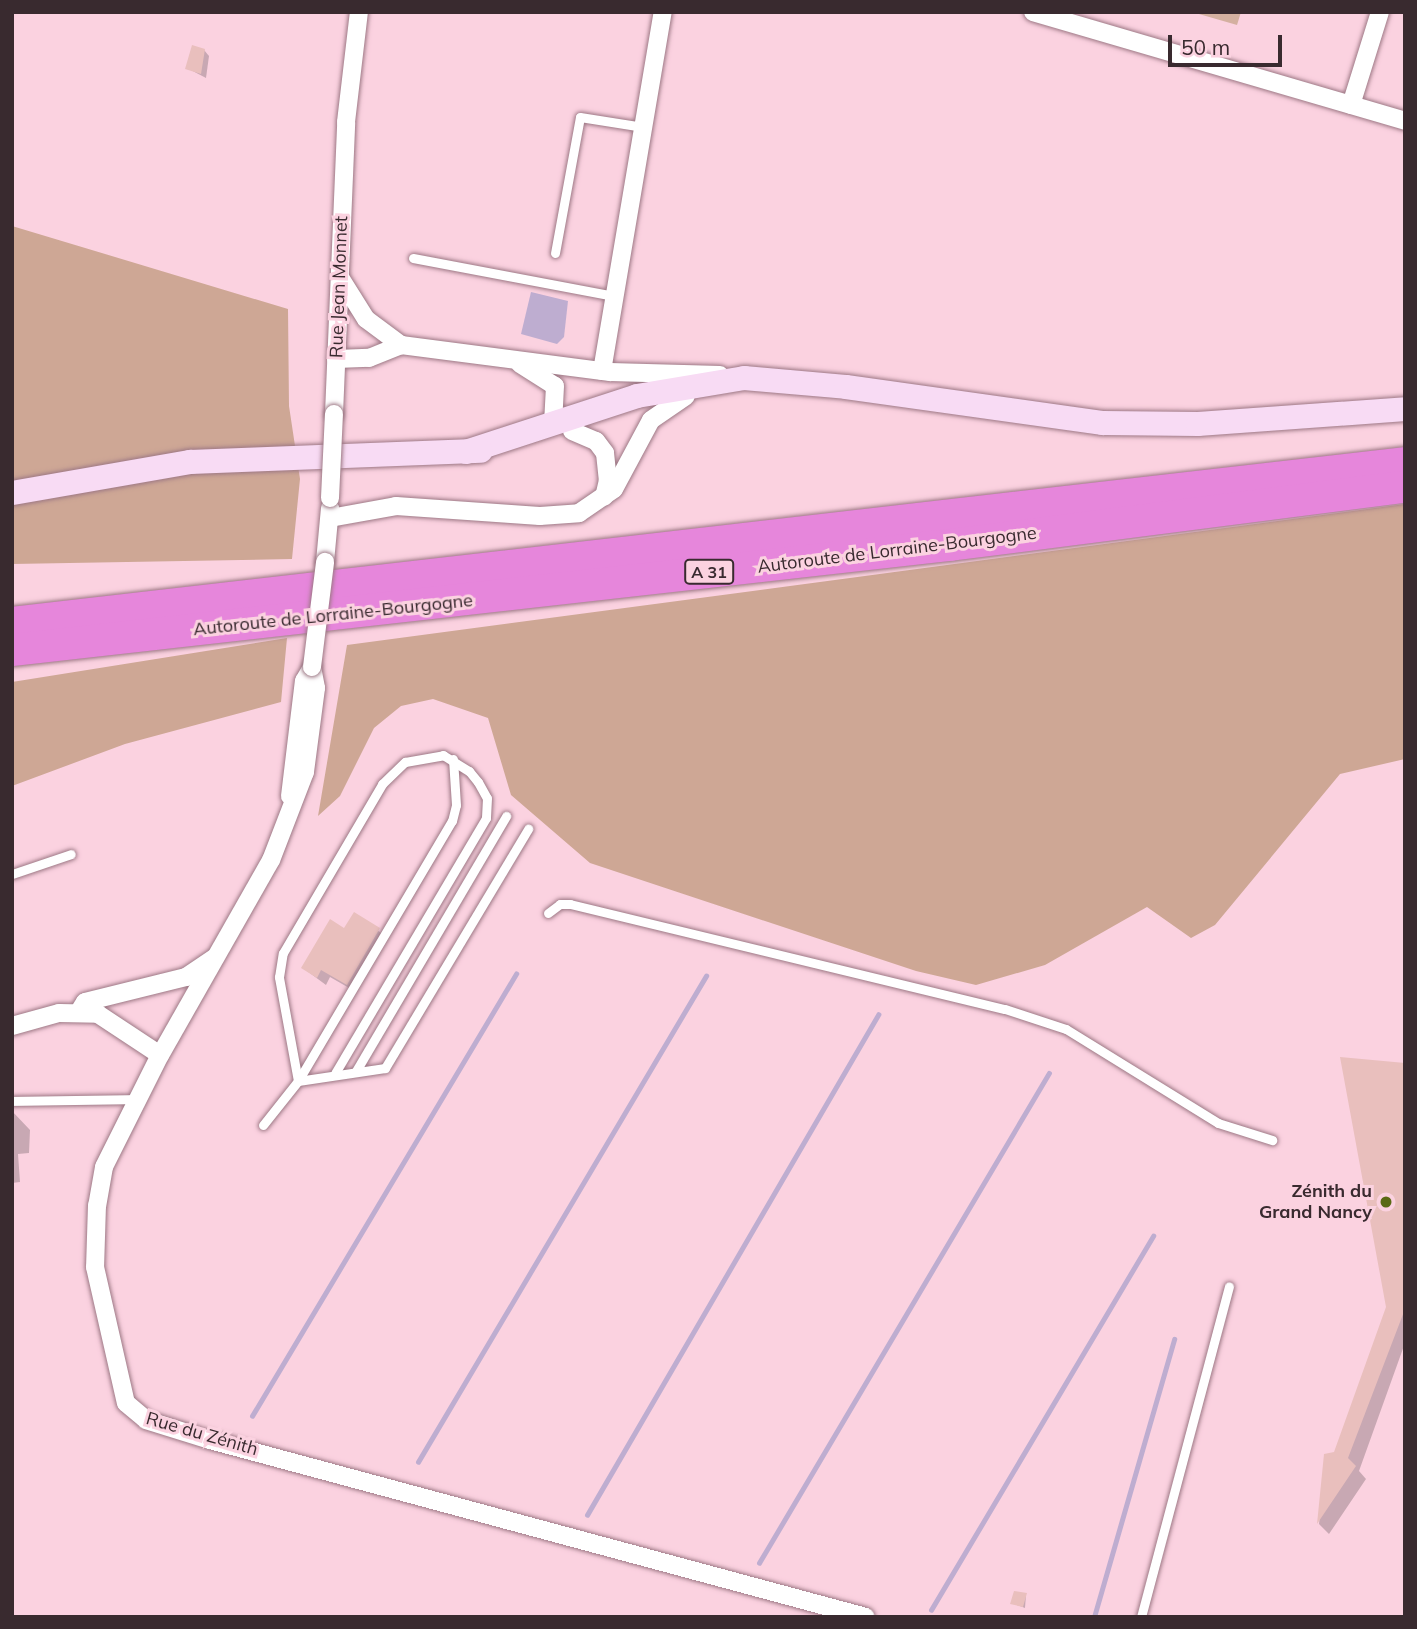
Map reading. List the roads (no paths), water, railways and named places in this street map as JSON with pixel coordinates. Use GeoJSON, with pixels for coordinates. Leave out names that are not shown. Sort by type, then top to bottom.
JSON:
{"type":"FeatureCollection","features":[{"type":"Feature","properties":{"kind":"highway","name":"Autoroute de Lorraine-Bourgogne"},"geometry":{"type":"LineString","coordinates":[[12,623],[1405,463]]}},
{"type":"Feature","properties":{"kind":"highway","name":"Autoroute de Lorraine-Bourgogne"},"geometry":{"type":"LineString","coordinates":[[12,650],[950,545],[1405,487]]}},
{"type":"Feature","properties":{"kind":"street","name":"Rue Jean Monnet"},"geometry":{"type":"LineString","coordinates":[[312,667],[330,518],[346,122],[359,12]]}},
{"type":"Feature","properties":{"kind":"street"},"geometry":{"type":"LineString","coordinates":[[602,370],[663,12]]}},
{"type":"Feature","properties":{"kind":"street"},"geometry":{"type":"LineString","coordinates":[[1033,12],[1405,121]]}},
{"type":"Feature","properties":{"kind":"street"},"geometry":{"type":"LineString","coordinates":[[1351,106],[1380,12]]}},
{"type":"Feature","properties":{"kind":"street"},"geometry":{"type":"LineString","coordinates":[[340,277],[366,319],[401,345]]}},
{"type":"Feature","properties":{"kind":"street"},"geometry":{"type":"LineString","coordinates":[[336,359],[369,358],[401,345],[602,370],[846,387],[1103,423],[1198,424],[1405,409]]}},
{"type":"Feature","properties":{"kind":"street"},"geometry":{"type":"LineString","coordinates":[[504,357],[555,386],[574,424],[605,453],[608,480],[604,497]]}},
{"type":"Feature","properties":{"kind":"street"},"geometry":{"type":"LineString","coordinates":[[574,424],[754,380]]}},
{"type":"Feature","properties":{"kind":"street"},"geometry":{"type":"LineString","coordinates":[[12,493],[190,462],[466,452],[509,448],[574,424],[637,396],[754,380]]}},
{"type":"Feature","properties":{"kind":"street"},"geometry":{"type":"LineString","coordinates":[[555,386],[574,424]]}},
{"type":"Feature","properties":{"kind":"street"},"geometry":{"type":"LineString","coordinates":[[330,518],[396,506],[557,516],[588,510],[621,480],[651,420],[686,396]]}},
{"type":"Feature","properties":{"kind":"street","name":"Rue du Zénith"},"geometry":{"type":"LineString","coordinates":[[312,667],[316,688],[305,772],[260,884],[160,1055],[104,1167],[95,1233],[98,1297],[116,1374],[126,1403],[138,1416],[210,1440],[866,1617]]}},
{"type":"Feature","properties":{"kind":"street"},"geometry":{"type":"LineString","coordinates":[[80,1010],[85,1002],[186,977],[219,954]]}},
{"type":"Feature","properties":{"kind":"street"},"geometry":{"type":"LineString","coordinates":[[12,1026],[80,1010],[98,1014],[160,1055]]}},
{"type":"Feature","properties":{"kind":"lane"},"geometry":{"type":"LineString","coordinates":[[555,253],[580,117],[643,127]]}},
{"type":"Feature","properties":{"kind":"lane"},"geometry":{"type":"LineString","coordinates":[[413,258],[615,296]]}},
{"type":"Feature","properties":{"kind":"lane"},"geometry":{"type":"LineString","coordinates":[[298,1081],[279,976],[284,953],[382,784],[405,762],[418,756],[453,759],[478,782],[487,798],[486,818],[335,1073]]}},
{"type":"Feature","properties":{"kind":"lane"},"geometry":{"type":"LineString","coordinates":[[263,1125],[298,1081],[452,821],[456,805],[453,759]]}},
{"type":"Feature","properties":{"kind":"lane"},"geometry":{"type":"LineString","coordinates":[[356,1071],[506,816]]}},
{"type":"Feature","properties":{"kind":"lane"},"geometry":{"type":"LineString","coordinates":[[298,1081],[335,1073],[385,1068],[528,829]]}},
{"type":"Feature","properties":{"kind":"lane"},"geometry":{"type":"LineString","coordinates":[[12,874],[71,854]]}},
{"type":"Feature","properties":{"kind":"lane"},"geometry":{"type":"LineString","coordinates":[[548,913],[560,904],[570,904],[1005,1009],[1066,1029],[1218,1123],[1272,1140]]}},
{"type":"Feature","properties":{"kind":"lane"},"geometry":{"type":"LineString","coordinates":[[12,1101],[138,1099]]}},
{"type":"Feature","properties":{"kind":"lane"},"geometry":{"type":"LineString","coordinates":[[1141,1617],[1229,1287]]}},
{"type":"Feature","properties":{"kind":"waterway"},"geometry":{"type":"LineString","coordinates":[[252,1416],[516,974]]}},
{"type":"Feature","properties":{"kind":"waterway"},"geometry":{"type":"LineString","coordinates":[[418,1462],[706,976]]}},
{"type":"Feature","properties":{"kind":"waterway"},"geometry":{"type":"LineString","coordinates":[[587,1515],[878,1015]]}},
{"type":"Feature","properties":{"kind":"waterway"},"geometry":{"type":"LineString","coordinates":[[759,1563],[1049,1073]]}},
{"type":"Feature","properties":{"kind":"waterway"},"geometry":{"type":"LineString","coordinates":[[931,1610],[1153,1236]]}},
{"type":"Feature","properties":{"kind":"waterway"},"geometry":{"type":"LineString","coordinates":[[1094,1617],[1174,1339]]}},
{"type":"Feature","properties":{"kind":"place","name":"Zénith du Grand Nancy"},"geometry":{"type":"Point","coordinates":[1386,1202]}}]}
